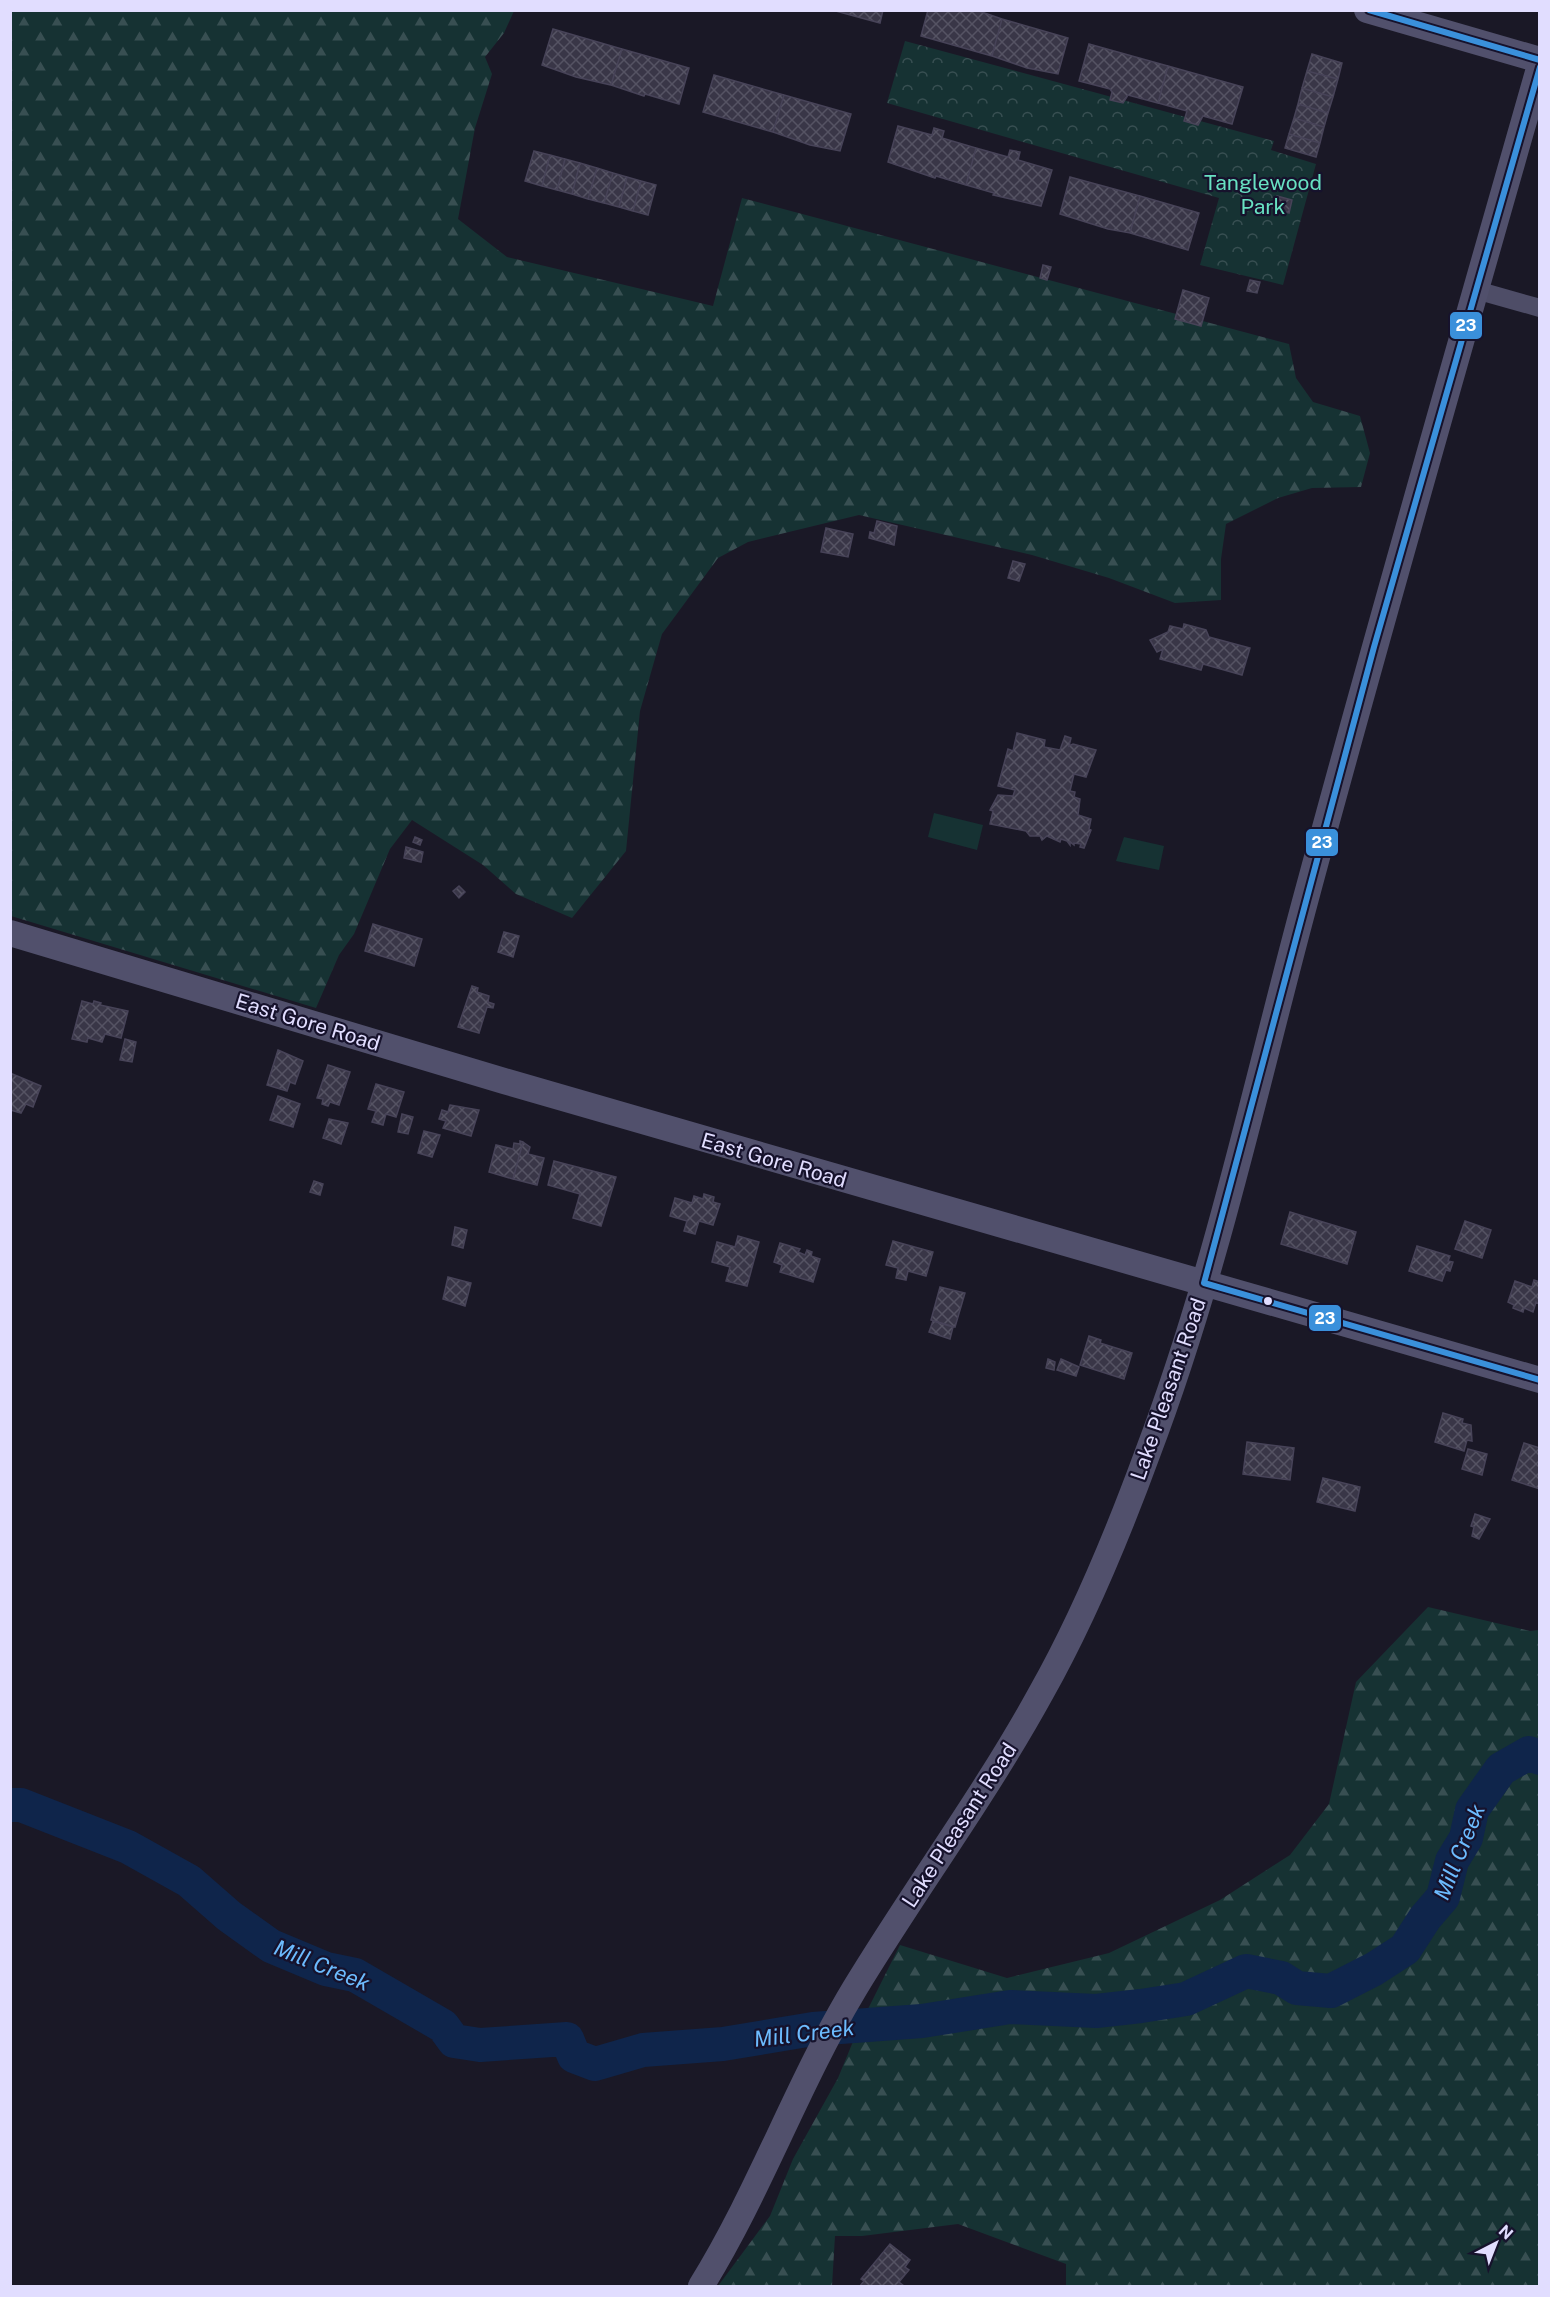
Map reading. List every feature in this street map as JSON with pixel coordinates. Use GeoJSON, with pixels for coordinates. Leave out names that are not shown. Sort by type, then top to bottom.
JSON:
{"type":"FeatureCollection","features":[{"type":"Feature","properties":{"kind":"street"},"geometry":{"type":"LineString","coordinates":[[1367,10],[1539,60]]}},
{"type":"Feature","properties":{"kind":"street","name":"Lake Pleasant Road"},"geometry":{"type":"LineString","coordinates":[[700,2286],[729,2241],[822,2047],[1000,1764],[1061,1655],[1093,1590],[1148,1454],[1204,1283],[1374,647],[1539,65]]}},
{"type":"Feature","properties":{"kind":"street"},"geometry":{"type":"LineString","coordinates":[[1476,290],[1539,308]]}},
{"type":"Feature","properties":{"kind":"street","name":"East Gore Road"},"geometry":{"type":"LineString","coordinates":[[10,933],[504,1082],[1539,1380]]}},
{"type":"Feature","properties":{"kind":"green space"},"geometry":{"type":"Polygon","coordinates":[[[10,11],[514,11],[504,33],[485,57],[492,74],[475,128],[458,219],[507,257],[713,306],[742,198],[1289,344],[1296,378],[1313,402],[1360,416],[1370,453],[1361,487],[1312,488],[1278,498],[1226,524],[1221,559],[1221,600],[1175,603],[1109,578],[1032,555],[859,515],[748,542],[718,558],[662,634],[640,711],[626,851],[572,918],[516,894],[483,865],[412,820],[390,849],[354,934],[339,955],[316,1008],[11,916],[10,11]]]}},
{"type":"Feature","properties":{"kind":"green space","name":"Tanglewood Park"},"geometry":{"type":"Polygon","coordinates":[[[905,41],[1274,141],[1271,150],[1316,164],[1283,285],[1200,265],[1219,198],[887,103],[905,41]]]}},
{"type":"Feature","properties":{"kind":"green space"},"geometry":{"type":"Polygon","coordinates":[[[934,813],[983,825],[977,850],[928,837],[934,813]]]}},
{"type":"Feature","properties":{"kind":"green space"},"geometry":{"type":"Polygon","coordinates":[[[1124,837],[1164,846],[1159,870],[1116,861],[1124,837]]]}},
{"type":"Feature","properties":{"kind":"green space"},"geometry":{"type":"Polygon","coordinates":[[[1428,1607],[1530,1631],[1539,1630],[1539,2286],[1066,2286],[1066,2264],[958,2224],[862,2236],[835,2236],[832,2286],[718,2286],[770,2216],[793,2159],[838,2078],[859,2027],[900,1945],[1007,1978],[1109,1953],[1220,1900],[1290,1855],[1329,1804],[1356,1682],[1428,1607]]]}},
{"type":"Feature","properties":{"kind":"building"},"geometry":{"type":"Polygon","coordinates":[[[832,10],[883,10],[880,23],[832,10]]]}},
{"type":"Feature","properties":{"kind":"building"},"geometry":{"type":"Polygon","coordinates":[[[928,10],[976,10],[1002,19],[992,56],[921,36],[928,10]]]}},
{"type":"Feature","properties":{"kind":"building"},"geometry":{"type":"Polygon","coordinates":[[[1002,19],[1068,38],[1058,74],[1027,68],[992,56],[1002,19]]]}},
{"type":"Feature","properties":{"kind":"building"},"geometry":{"type":"Polygon","coordinates":[[[553,29],[622,49],[611,85],[576,77],[542,65],[553,29]]]}},
{"type":"Feature","properties":{"kind":"building"},"geometry":{"type":"Polygon","coordinates":[[[1089,44],[1168,66],[1158,103],[1128,95],[1123,103],[1110,100],[1112,92],[1110,89],[1079,81],[1089,44]]]}},
{"type":"Feature","properties":{"kind":"building"},"geometry":{"type":"Polygon","coordinates":[[[622,49],[689,68],[679,104],[611,85],[622,49]]]}},
{"type":"Feature","properties":{"kind":"building"},"geometry":{"type":"Polygon","coordinates":[[[1312,54],[1342,63],[1338,79],[1307,71],[1312,54]]]}},
{"type":"Feature","properties":{"kind":"building"},"geometry":{"type":"Polygon","coordinates":[[[1168,66],[1243,87],[1232,124],[1203,116],[1198,125],[1184,121],[1187,111],[1158,103],[1168,66]]]}},
{"type":"Feature","properties":{"kind":"building"},"geometry":{"type":"Polygon","coordinates":[[[1307,71],[1338,79],[1333,97],[1302,88],[1307,71]]]}},
{"type":"Feature","properties":{"kind":"building"},"geometry":{"type":"Polygon","coordinates":[[[714,75],[784,95],[773,132],[703,112],[714,75]]]}},
{"type":"Feature","properties":{"kind":"building"},"geometry":{"type":"Polygon","coordinates":[[[1302,88],[1333,97],[1328,113],[1298,104],[1302,88]]]}},
{"type":"Feature","properties":{"kind":"building"},"geometry":{"type":"Polygon","coordinates":[[[784,95],[851,114],[840,151],[810,145],[773,132],[784,95]]]}},
{"type":"Feature","properties":{"kind":"building"},"geometry":{"type":"Polygon","coordinates":[[[1298,104],[1328,113],[1324,127],[1294,118],[1298,104]]]}},
{"type":"Feature","properties":{"kind":"building"},"geometry":{"type":"Polygon","coordinates":[[[1294,118],[1324,127],[1320,143],[1289,134],[1294,118]]]}},
{"type":"Feature","properties":{"kind":"building"},"geometry":{"type":"Polygon","coordinates":[[[898,126],[932,135],[934,128],[944,131],[942,138],[976,148],[966,185],[936,176],[935,178],[888,162],[898,126]]]}},
{"type":"Feature","properties":{"kind":"building"},"geometry":{"type":"Polygon","coordinates":[[[1289,134],[1320,143],[1316,157],[1285,148],[1289,134]]]}},
{"type":"Feature","properties":{"kind":"building"},"geometry":{"type":"Polygon","coordinates":[[[976,148],[1008,157],[1010,150],[1020,152],[1018,160],[1052,170],[1041,206],[993,195],[994,193],[966,185],[976,148]]]}},
{"type":"Feature","properties":{"kind":"building"},"geometry":{"type":"Polygon","coordinates":[[[534,151],[550,155],[542,186],[525,181],[534,151]]]}},
{"type":"Feature","properties":{"kind":"building"},"geometry":{"type":"Polygon","coordinates":[[[550,155],[565,159],[557,190],[542,186],[550,155]]]}},
{"type":"Feature","properties":{"kind":"building"},"geometry":{"type":"Polygon","coordinates":[[[565,159],[580,163],[572,194],[557,190],[565,159]]]}},
{"type":"Feature","properties":{"kind":"building"},"geometry":{"type":"Polygon","coordinates":[[[580,163],[597,168],[588,199],[572,194],[580,163]]]}},
{"type":"Feature","properties":{"kind":"building"},"geometry":{"type":"Polygon","coordinates":[[[597,168],[613,173],[604,203],[588,199],[597,168]]]}},
{"type":"Feature","properties":{"kind":"building"},"geometry":{"type":"Polygon","coordinates":[[[613,173],[627,177],[619,207],[604,203],[613,173]]]}},
{"type":"Feature","properties":{"kind":"building"},"geometry":{"type":"Polygon","coordinates":[[[627,177],[641,181],[633,211],[619,207],[627,177]]]}},
{"type":"Feature","properties":{"kind":"building"},"geometry":{"type":"Polygon","coordinates":[[[1070,177],[1140,196],[1130,233],[1108,229],[1060,214],[1070,177]]]}},
{"type":"Feature","properties":{"kind":"building"},"geometry":{"type":"Polygon","coordinates":[[[641,181],[656,185],[648,215],[633,211],[641,181]]]}},
{"type":"Feature","properties":{"kind":"building"},"geometry":{"type":"Polygon","coordinates":[[[1140,196],[1199,213],[1188,250],[1130,233],[1140,196]]]}},
{"type":"Feature","properties":{"kind":"building"},"geometry":{"type":"Polygon","coordinates":[[[1277,196],[1292,200],[1289,213],[1273,208],[1277,196]]]}},
{"type":"Feature","properties":{"kind":"building"},"geometry":{"type":"Polygon","coordinates":[[[1043,265],[1051,267],[1047,280],[1040,278],[1043,265]]]}},
{"type":"Feature","properties":{"kind":"building"},"geometry":{"type":"Polygon","coordinates":[[[1250,280],[1260,282],[1257,293],[1247,291],[1250,280]]]}},
{"type":"Feature","properties":{"kind":"building"},"geometry":{"type":"Polygon","coordinates":[[[1183,290],[1209,298],[1201,326],[1175,319],[1183,290]]]}},
{"type":"Feature","properties":{"kind":"building"},"geometry":{"type":"Polygon","coordinates":[[[877,521],[897,526],[894,545],[869,538],[870,532],[874,533],[877,521]]]}},
{"type":"Feature","properties":{"kind":"building"},"geometry":{"type":"Polygon","coordinates":[[[826,528],[853,534],[848,557],[821,552],[826,528]]]}},
{"type":"Feature","properties":{"kind":"building"},"geometry":{"type":"Polygon","coordinates":[[[1013,561],[1025,564],[1019,581],[1008,578],[1013,561]]]}},
{"type":"Feature","properties":{"kind":"building"},"geometry":{"type":"Polygon","coordinates":[[[1184,624],[1206,630],[1209,637],[1250,648],[1242,675],[1203,664],[1201,670],[1160,659],[1163,649],[1157,652],[1150,640],[1168,632],[1170,626],[1183,629],[1184,624]]]}},
{"type":"Feature","properties":{"kind":"building"},"geometry":{"type":"Polygon","coordinates":[[[1017,733],[1045,740],[1044,747],[1060,750],[1065,736],[1071,738],[1069,746],[1073,744],[1096,750],[1086,777],[1074,774],[1070,791],[1075,792],[1074,797],[1080,799],[1078,815],[1091,819],[1089,829],[1091,830],[1084,848],[1080,847],[1081,844],[1074,843],[1074,845],[1070,842],[1070,845],[1067,841],[1061,839],[1060,842],[1047,836],[1042,840],[1040,836],[1030,836],[1026,831],[990,824],[993,811],[990,810],[998,795],[1013,796],[1015,790],[998,786],[1008,749],[1013,751],[1017,733]]]}},
{"type":"Feature","properties":{"kind":"building"},"geometry":{"type":"Polygon","coordinates":[[[415,837],[422,840],[420,845],[413,842],[415,837]]]}},
{"type":"Feature","properties":{"kind":"building"},"geometry":{"type":"Polygon","coordinates":[[[406,847],[423,852],[421,862],[404,858],[406,847]]]}},
{"type":"Feature","properties":{"kind":"building"},"geometry":{"type":"Polygon","coordinates":[[[459,886],[465,892],[459,898],[453,891],[459,886]]]}},
{"type":"Feature","properties":{"kind":"building"},"geometry":{"type":"Polygon","coordinates":[[[373,924],[422,939],[414,966],[365,951],[373,924]]]}},
{"type":"Feature","properties":{"kind":"building"},"geometry":{"type":"Polygon","coordinates":[[[504,932],[519,936],[513,957],[498,952],[504,932]]]}},
{"type":"Feature","properties":{"kind":"building"},"geometry":{"type":"Polygon","coordinates":[[[472,986],[478,988],[477,992],[489,996],[488,1002],[494,1004],[493,1008],[487,1007],[479,1033],[458,1027],[472,986]]]}},
{"type":"Feature","properties":{"kind":"building"},"geometry":{"type":"Polygon","coordinates":[[[82,1001],[93,1004],[94,1001],[101,1003],[100,1005],[128,1011],[121,1038],[105,1034],[102,1042],[88,1038],[87,1042],[72,1039],[82,1001]]]}},
{"type":"Feature","properties":{"kind":"building"},"geometry":{"type":"Polygon","coordinates":[[[125,1039],[136,1042],[132,1062],[120,1060],[125,1039]]]}},
{"type":"Feature","properties":{"kind":"building"},"geometry":{"type":"Polygon","coordinates":[[[278,1050],[303,1061],[295,1084],[290,1082],[287,1091],[267,1085],[278,1050]]]}},
{"type":"Feature","properties":{"kind":"building"},"geometry":{"type":"Polygon","coordinates":[[[328,1065],[350,1072],[339,1105],[330,1102],[328,1106],[322,1104],[323,1099],[317,1098],[328,1065]]]}},
{"type":"Feature","properties":{"kind":"building"},"geometry":{"type":"Polygon","coordinates":[[[10,1073],[41,1086],[33,1107],[26,1104],[21,1113],[10,1110],[10,1073]]]}},
{"type":"Feature","properties":{"kind":"building"},"geometry":{"type":"Polygon","coordinates":[[[376,1084],[404,1092],[396,1117],[386,1114],[383,1125],[372,1122],[376,1111],[368,1109],[376,1084]]]}},
{"type":"Feature","properties":{"kind":"building"},"geometry":{"type":"Polygon","coordinates":[[[278,1096],[300,1104],[293,1127],[270,1120],[278,1096]]]}},
{"type":"Feature","properties":{"kind":"building"},"geometry":{"type":"Polygon","coordinates":[[[450,1105],[479,1110],[471,1136],[443,1128],[446,1121],[439,1119],[442,1110],[448,1112],[450,1105]]]}},
{"type":"Feature","properties":{"kind":"building"},"geometry":{"type":"Polygon","coordinates":[[[402,1114],[413,1117],[408,1134],[398,1132],[402,1114]]]}},
{"type":"Feature","properties":{"kind":"building"},"geometry":{"type":"Polygon","coordinates":[[[329,1119],[348,1123],[341,1144],[323,1138],[329,1119]]]}},
{"type":"Feature","properties":{"kind":"building"},"geometry":{"type":"Polygon","coordinates":[[[424,1131],[440,1135],[432,1157],[418,1153],[424,1131]]]}},
{"type":"Feature","properties":{"kind":"building"},"geometry":{"type":"Polygon","coordinates":[[[520,1141],[523,1142],[513,1179],[489,1172],[496,1145],[513,1149],[514,1143],[520,1144],[520,1141]]]}},
{"type":"Feature","properties":{"kind":"building"},"geometry":{"type":"Polygon","coordinates":[[[523,1142],[530,1147],[528,1154],[544,1158],[537,1185],[513,1179],[523,1142]]]}},
{"type":"Feature","properties":{"kind":"building"},"geometry":{"type":"Polygon","coordinates":[[[554,1161],[616,1177],[601,1226],[573,1218],[580,1194],[548,1185],[554,1161]]]}},
{"type":"Feature","properties":{"kind":"building"},"geometry":{"type":"Polygon","coordinates":[[[314,1181],[323,1184],[320,1195],[310,1192],[314,1181]]]}},
{"type":"Feature","properties":{"kind":"building"},"geometry":{"type":"Polygon","coordinates":[[[704,1194],[714,1197],[713,1202],[720,1204],[713,1225],[699,1221],[695,1234],[684,1231],[687,1221],[670,1216],[675,1198],[692,1203],[694,1196],[703,1199],[704,1194]]]}},
{"type":"Feature","properties":{"kind":"building"},"geometry":{"type":"Polygon","coordinates":[[[1290,1212],[1356,1232],[1347,1264],[1281,1244],[1290,1212]]]}},
{"type":"Feature","properties":{"kind":"building"},"geometry":{"type":"Polygon","coordinates":[[[1465,1221],[1491,1230],[1482,1258],[1455,1249],[1465,1221]]]}},
{"type":"Feature","properties":{"kind":"building"},"geometry":{"type":"Polygon","coordinates":[[[455,1227],[467,1230],[463,1248],[452,1245],[455,1227]]]}},
{"type":"Feature","properties":{"kind":"building"},"geometry":{"type":"Polygon","coordinates":[[[738,1236],[759,1242],[747,1286],[726,1281],[730,1267],[712,1262],[717,1242],[735,1247],[738,1236]]]}},
{"type":"Feature","properties":{"kind":"building"},"geometry":{"type":"Polygon","coordinates":[[[893,1241],[933,1252],[926,1276],[908,1271],[906,1280],[896,1278],[898,1268],[886,1265],[893,1241]]]}},
{"type":"Feature","properties":{"kind":"building"},"geometry":{"type":"Polygon","coordinates":[[[780,1243],[800,1249],[798,1252],[805,1255],[807,1250],[812,1252],[811,1256],[820,1259],[813,1282],[780,1272],[782,1265],[774,1262],[780,1243]]]}},
{"type":"Feature","properties":{"kind":"building"},"geometry":{"type":"Polygon","coordinates":[[[1417,1246],[1450,1256],[1448,1261],[1453,1262],[1450,1271],[1446,1270],[1442,1281],[1409,1271],[1417,1246]]]}},
{"type":"Feature","properties":{"kind":"building"},"geometry":{"type":"Polygon","coordinates":[[[448,1277],[471,1283],[465,1306],[443,1299],[448,1277]]]}},
{"type":"Feature","properties":{"kind":"building"},"geometry":{"type":"Polygon","coordinates":[[[1534,1280],[1540,1282],[1540,1305],[1536,1302],[1533,1312],[1524,1308],[1523,1312],[1513,1308],[1514,1305],[1508,1302],[1515,1281],[1532,1287],[1534,1280]]]}},
{"type":"Feature","properties":{"kind":"building"},"geometry":{"type":"Polygon","coordinates":[[[940,1287],[965,1293],[955,1327],[931,1320],[940,1287]]]}},
{"type":"Feature","properties":{"kind":"building"},"geometry":{"type":"Polygon","coordinates":[[[933,1321],[953,1327],[950,1339],[929,1332],[933,1321]]]}},
{"type":"Feature","properties":{"kind":"building"},"geometry":{"type":"Polygon","coordinates":[[[1089,1336],[1101,1340],[1100,1343],[1132,1353],[1124,1379],[1080,1365],[1089,1336]]]}},
{"type":"Feature","properties":{"kind":"building"},"geometry":{"type":"Polygon","coordinates":[[[1048,1359],[1055,1362],[1054,1370],[1046,1368],[1048,1359]]]}},
{"type":"Feature","properties":{"kind":"building"},"geometry":{"type":"Polygon","coordinates":[[[1061,1359],[1079,1367],[1076,1376],[1057,1370],[1061,1359]]]}},
{"type":"Feature","properties":{"kind":"building"},"geometry":{"type":"Polygon","coordinates":[[[1443,1413],[1463,1419],[1462,1423],[1471,1425],[1472,1441],[1467,1440],[1464,1451],[1435,1442],[1443,1413]]]}},
{"type":"Feature","properties":{"kind":"building"},"geometry":{"type":"Polygon","coordinates":[[[1247,1442],[1294,1448],[1290,1480],[1243,1474],[1247,1442]]]}},
{"type":"Feature","properties":{"kind":"building"},"geometry":{"type":"Polygon","coordinates":[[[1524,1443],[1540,1448],[1540,1489],[1512,1480],[1524,1443]]]}},
{"type":"Feature","properties":{"kind":"building"},"geometry":{"type":"Polygon","coordinates":[[[1468,1449],[1487,1454],[1482,1475],[1462,1469],[1468,1449]]]}},
{"type":"Feature","properties":{"kind":"building"},"geometry":{"type":"Polygon","coordinates":[[[1323,1478],[1360,1487],[1355,1511],[1317,1502],[1323,1478]]]}},
{"type":"Feature","properties":{"kind":"building"},"geometry":{"type":"Polygon","coordinates":[[[1475,1514],[1490,1519],[1479,1539],[1472,1536],[1474,1527],[1471,1526],[1475,1514]]]}},
{"type":"Feature","properties":{"kind":"building"},"geometry":{"type":"Polygon","coordinates":[[[890,2244],[910,2260],[905,2267],[909,2270],[899,2282],[904,2286],[860,2286],[864,2281],[861,2279],[890,2244]]]}},
{"type":"Feature","properties":{"kind":"waterway","name":"Mill Creek"},"geometry":{"type":"LineString","coordinates":[[10,1805],[21,1805],[128,1847],[189,1881],[229,1916],[271,1946],[326,1969],[355,1975],[443,2026],[454,2041],[480,2045],[567,2039],[574,2056],[595,2064],[643,2050],[723,2044],[813,2029],[922,2021],[1010,2007],[1096,2011],[1141,2006],[1186,1999],[1246,1971],[1281,1978],[1297,1988],[1331,1991],[1374,1969],[1405,1949],[1425,1918],[1443,1897],[1452,1861],[1466,1838],[1472,1810],[1501,1769],[1529,1753],[1540,1758]]}},
{"type":"Feature","properties":{"kind":"transit line","name":"23"},"geometry":{"type":"LineString","coordinates":[[1369,10],[1540,60]]}},
{"type":"Feature","properties":{"kind":"transit line","name":"23"},"geometry":{"type":"LineString","coordinates":[[1540,67],[1374,647],[1204,1283],[1540,1380]]}}]}
